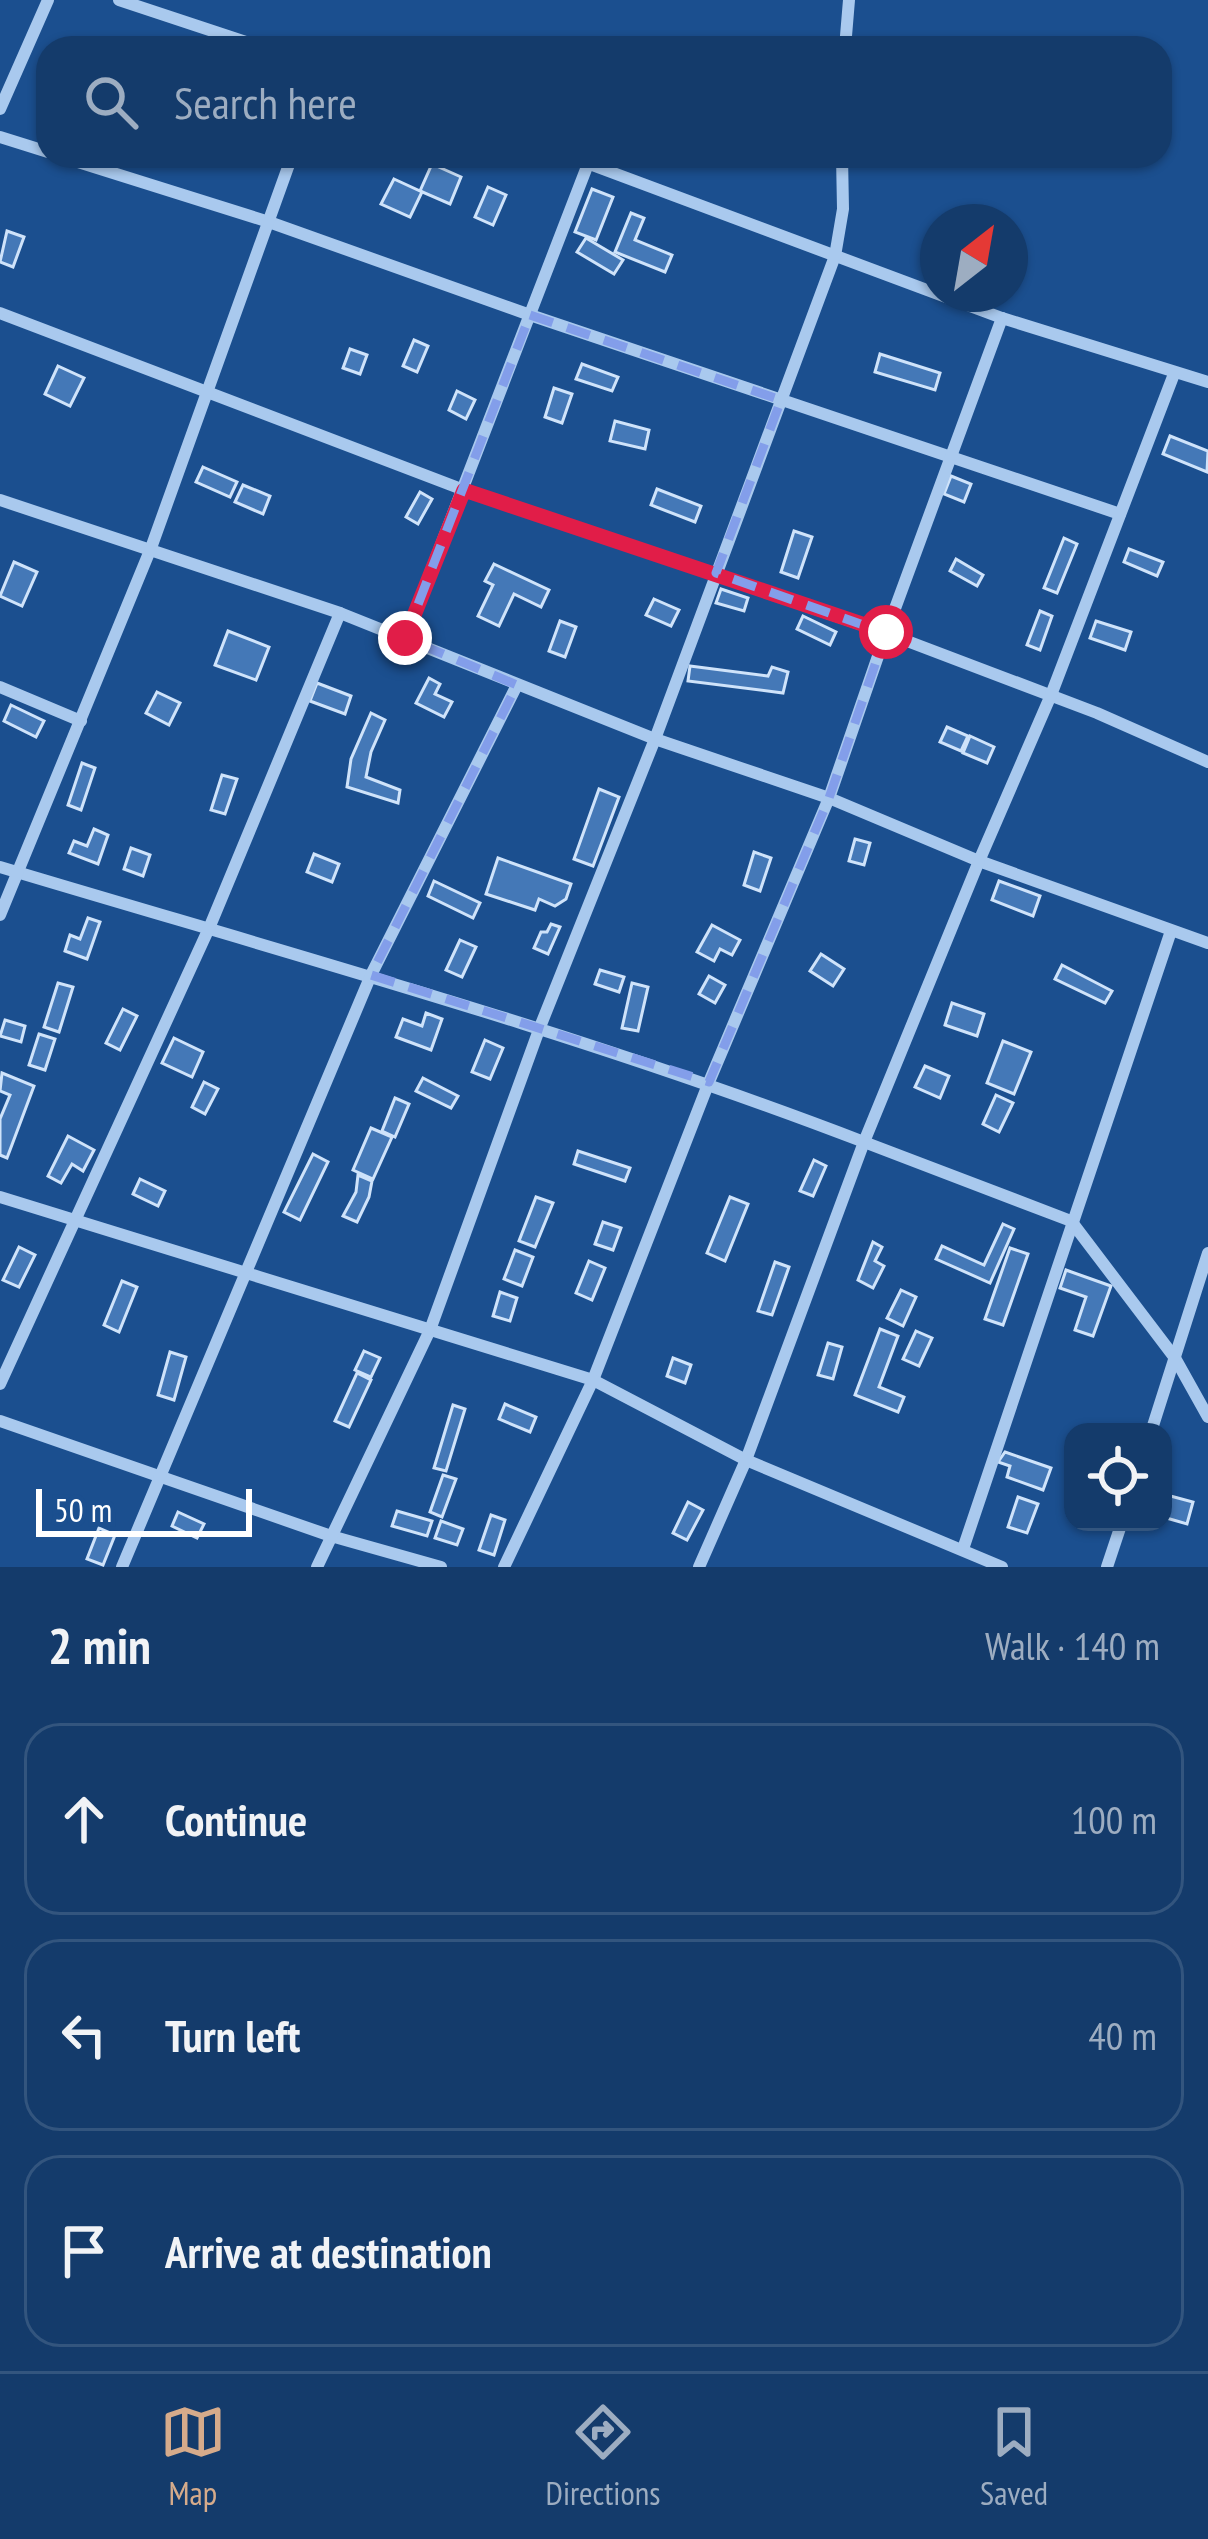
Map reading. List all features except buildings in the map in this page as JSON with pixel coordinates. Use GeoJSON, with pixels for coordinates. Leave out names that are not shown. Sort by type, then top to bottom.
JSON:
{"type":"FeatureCollection","features":[{"type":"Feature","properties":{"kind":"street"},"geometry":{"type":"LineString","coordinates":[[0,109],[48,0]]}},
{"type":"Feature","properties":{"kind":"street"},"geometry":{"type":"LineString","coordinates":[[119,0],[228,36]]}},
{"type":"Feature","properties":{"kind":"street"},"geometry":{"type":"LineString","coordinates":[[846,36],[849,0]]}},
{"type":"Feature","properties":{"kind":"street"},"geometry":{"type":"LineString","coordinates":[[0,137],[36,148]]}},
{"type":"Feature","properties":{"kind":"street"},"geometry":{"type":"LineString","coordinates":[[97,168],[269,222],[530,316],[1120,514]]}},
{"type":"Feature","properties":{"kind":"street"},"geometry":{"type":"LineString","coordinates":[[0,915],[151,548],[288,168]]}},
{"type":"Feature","properties":{"kind":"street"},"geometry":{"type":"LineString","coordinates":[[405,638],[586,168]]}},
{"type":"Feature","properties":{"kind":"street"},"geometry":{"type":"LineString","coordinates":[[599,168],[1002,318],[1208,382]]}},
{"type":"Feature","properties":{"kind":"street"},"geometry":{"type":"LineString","coordinates":[[317,1567],[430,1330],[540,1028],[655,739],[835,256],[843,209],[842,168]]}},
{"type":"Feature","properties":{"kind":"street"},"geometry":{"type":"LineString","coordinates":[[0,313],[464,490],[886,632],[1208,762]]}},
{"type":"Feature","properties":{"kind":"street"},"geometry":{"type":"LineString","coordinates":[[504,1567],[593,1380],[709,1082],[829,798],[1002,318]]}},
{"type":"Feature","properties":{"kind":"street"},"geometry":{"type":"LineString","coordinates":[[699,1567],[746,1460],[864,1142],[1051,695],[1174,374]]}},
{"type":"Feature","properties":{"kind":"street"},"geometry":{"type":"LineString","coordinates":[[0,500],[340,613],[655,739],[829,798],[980,861],[1208,943]]}},
{"type":"Feature","properties":{"kind":"street"},"geometry":{"type":"LineString","coordinates":[[0,1384],[210,926],[340,613]]}},
{"type":"Feature","properties":{"kind":"street"},"geometry":{"type":"LineString","coordinates":[[122,1567],[371,975],[517,685]]}},
{"type":"Feature","properties":{"kind":"street"},"geometry":{"type":"LineString","coordinates":[[0,687],[81,721]]}},
{"type":"Feature","properties":{"kind":"street"},"geometry":{"type":"LineString","coordinates":[[0,867],[210,926],[709,1082],[1071,1220],[1175,1358],[1208,1417]]}},
{"type":"Feature","properties":{"kind":"street"},"geometry":{"type":"LineString","coordinates":[[963,1549],[1171,931]]}},
{"type":"Feature","properties":{"kind":"street"},"geometry":{"type":"LineString","coordinates":[[0,1197],[593,1380],[746,1460],[1002,1567]]}},
{"type":"Feature","properties":{"kind":"street"},"geometry":{"type":"LineString","coordinates":[[1154,1423],[1208,1253]]}},
{"type":"Feature","properties":{"kind":"street"},"geometry":{"type":"LineString","coordinates":[[0,1420],[331,1536],[441,1567]]}},
{"type":"Feature","properties":{"kind":"street"},"geometry":{"type":"LineString","coordinates":[[1107,1567],[1119,1531]]}},
{"type":"Feature","properties":{"kind":"highlighted area"},"geometry":{"type":"Polygon","coordinates":[[[530,315],[781,400],[716,573],[886,633],[829,798],[709,1082],[371,975],[517,685],[405,638],[530,315]]]}},
{"type":"Feature","properties":{"kind":"route"},"geometry":{"type":"LineString","coordinates":[[405,638],[464,490],[886,632]]}}]}
